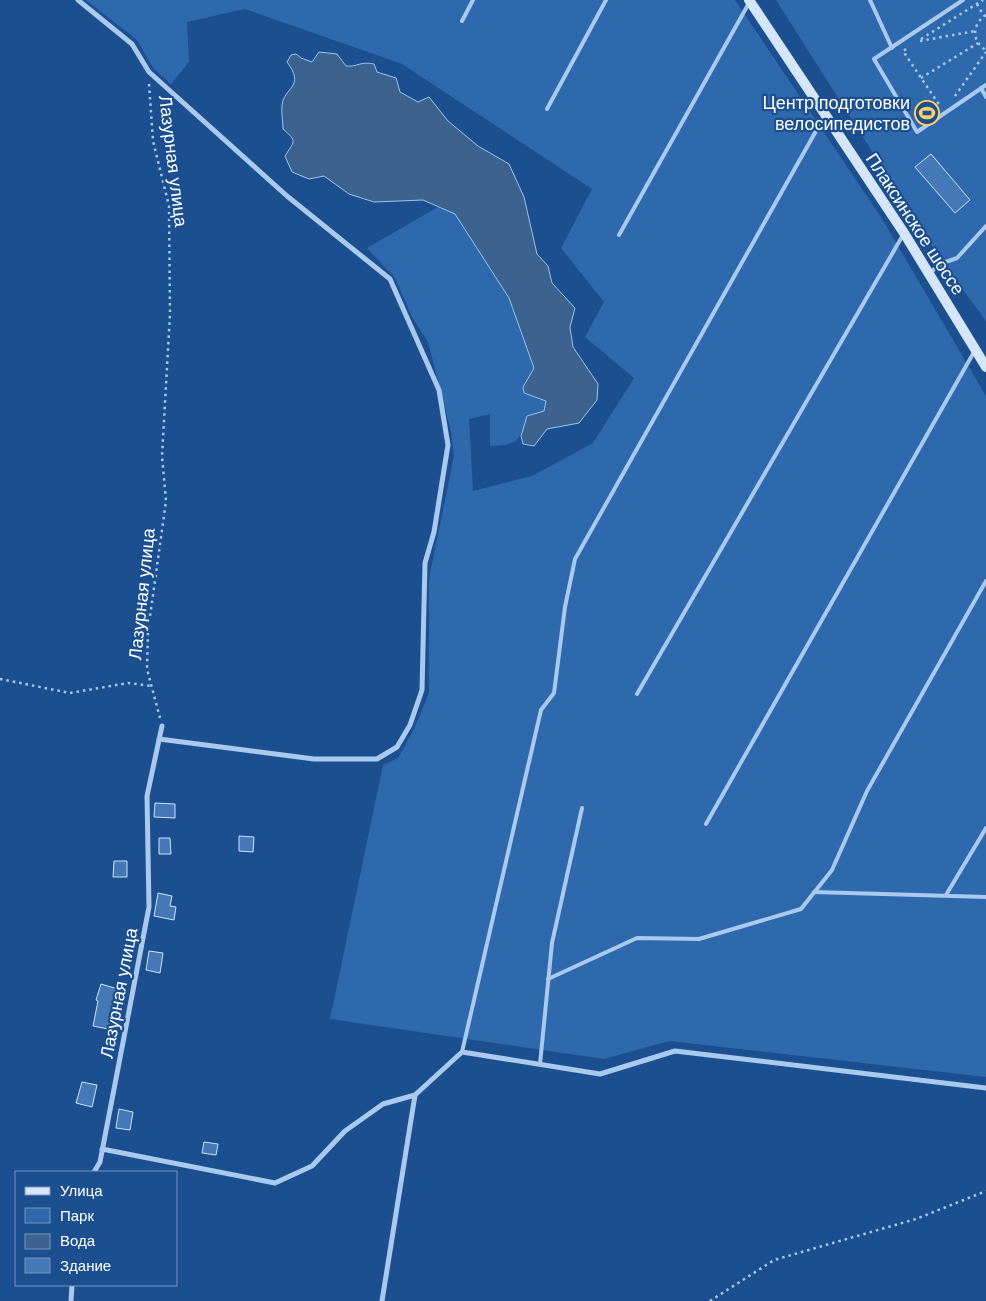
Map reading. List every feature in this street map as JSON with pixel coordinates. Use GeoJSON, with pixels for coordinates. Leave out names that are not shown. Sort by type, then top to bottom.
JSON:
{"type":"FeatureCollection","features":[{"type":"Feature","properties":{"kind":"main road","name":"Плаксинское шоссе"},"geometry":{"type":"LineString","coordinates":[[749,1],[904,233],[986,367]]}},
{"type":"Feature","properties":{"kind":"street"},"geometry":{"type":"LineString","coordinates":[[78,0],[132,44],[149,72],[287,196],[390,279],[439,390],[448,445],[434,532],[425,563],[422,690],[410,725],[397,747],[377,759],[314,759],[159,740]]}},
{"type":"Feature","properties":{"kind":"street","name":"Лазурная улица"},"geometry":{"type":"LineString","coordinates":[[95,1171],[100,1162],[149,907],[147,796],[162,726]]}},
{"type":"Feature","properties":{"kind":"street"},"geometry":{"type":"LineString","coordinates":[[102,1149],[275,1183],[312,1166],[345,1132],[383,1104],[415,1095],[462,1052],[600,1074],[674,1051],[986,1088]]}},
{"type":"Feature","properties":{"kind":"street"},"geometry":{"type":"LineString","coordinates":[[382,1301],[415,1095]]}},
{"type":"Feature","properties":{"kind":"street"},"geometry":{"type":"LineString","coordinates":[[71,1301],[72,1286]]}},
{"type":"Feature","properties":{"kind":"lane"},"geometry":{"type":"LineString","coordinates":[[462,20],[473,0]]}},
{"type":"Feature","properties":{"kind":"lane"},"geometry":{"type":"LineString","coordinates":[[546,110],[606,0]]}},
{"type":"Feature","properties":{"kind":"lane"},"geometry":{"type":"LineString","coordinates":[[870,0],[892,48]]}},
{"type":"Feature","properties":{"kind":"lane"},"geometry":{"type":"LineString","coordinates":[[963,0],[874,59],[917,132],[986,85]]}},
{"type":"Feature","properties":{"kind":"lane"},"geometry":{"type":"LineString","coordinates":[[619,234],[749,1]]}},
{"type":"Feature","properties":{"kind":"lane"},"geometry":{"type":"LineString","coordinates":[[981,88],[986,97]]}},
{"type":"Feature","properties":{"kind":"lane"},"geometry":{"type":"LineString","coordinates":[[462,1052],[541,710],[554,693],[565,607],[575,559],[826,115]]}},
{"type":"Feature","properties":{"kind":"lane"},"geometry":{"type":"LineString","coordinates":[[928,273],[943,263],[957,258],[986,226]]}},
{"type":"Feature","properties":{"kind":"lane"},"geometry":{"type":"LineString","coordinates":[[637,694],[904,233]]}},
{"type":"Feature","properties":{"kind":"lane"},"geometry":{"type":"LineString","coordinates":[[706,824],[976,350]]}},
{"type":"Feature","properties":{"kind":"lane"},"geometry":{"type":"LineString","coordinates":[[548,979],[637,938],[699,939],[801,909],[832,870],[867,791],[986,581]]}},
{"type":"Feature","properties":{"kind":"lane"},"geometry":{"type":"LineString","coordinates":[[540,1064],[552,943],[582,808]]}},
{"type":"Feature","properties":{"kind":"lane"},"geometry":{"type":"LineString","coordinates":[[946,895],[986,828]]}},
{"type":"Feature","properties":{"kind":"lane"},"geometry":{"type":"LineString","coordinates":[[814,892],[986,897]]}},
{"type":"Feature","properties":{"kind":"path"},"geometry":{"type":"LineString","coordinates":[[975,31],[918,41],[983,0]]}},
{"type":"Feature","properties":{"kind":"path"},"geometry":{"type":"LineString","coordinates":[[962,92],[954,97],[986,51],[978,43],[975,31],[979,20],[985,15],[977,4]]}},
{"type":"Feature","properties":{"kind":"path"},"geometry":{"type":"LineString","coordinates":[[921,78],[978,43]]}},
{"type":"Feature","properties":{"kind":"path"},"geometry":{"type":"LineString","coordinates":[[911,46],[904,50],[921,78],[939,106],[946,102]]}},
{"type":"Feature","properties":{"kind":"path","name":"Лазурная улица"},"geometry":{"type":"LineString","coordinates":[[149,72],[153,142],[169,206],[170,304],[162,456],[166,501],[148,631],[147,669],[162,726]]}},
{"type":"Feature","properties":{"kind":"path"},"geometry":{"type":"LineString","coordinates":[[0,679],[70,693],[128,683],[152,686]]}},
{"type":"Feature","properties":{"kind":"path"},"geometry":{"type":"LineString","coordinates":[[710,1301],[774,1260],[916,1218],[986,1191]]}},
{"type":"Feature","properties":{"kind":"green space"},"geometry":{"type":"Polygon","coordinates":[[[86,0],[735,0],[881,217],[986,396],[986,1077],[669,1041],[604,1059],[330,1019],[383,765],[398,758],[414,729],[429,693],[429,578],[454,456],[451,432],[428,342],[412,317],[395,278],[367,248],[438,207],[455,214],[509,298],[534,368],[523,386],[547,401],[544,411],[527,416],[520,436],[512,443],[490,446],[490,414],[469,419],[473,491],[532,476],[593,443],[634,378],[585,337],[604,302],[561,248],[592,189],[402,64],[245,9],[187,22],[189,62],[171,84],[153,68],[137,40],[86,0]]]}},
{"type":"Feature","properties":{"kind":"green space","name":"Центр подготовки велосипедистов"},"geometry":{"type":"Polygon","coordinates":[[[776,0],[986,0],[986,321],[943,263],[776,0]]]}},
{"type":"Feature","properties":{"kind":"water"},"geometry":{"type":"Polygon","coordinates":[[[319,52],[337,54],[346,66],[365,63],[374,64],[377,72],[396,78],[400,92],[418,102],[429,97],[448,121],[478,146],[509,164],[524,197],[537,254],[548,266],[552,283],[575,308],[570,327],[573,347],[598,384],[597,400],[579,423],[547,429],[534,446],[523,444],[521,436],[527,416],[544,411],[546,401],[524,393],[523,387],[534,368],[509,298],[455,214],[423,200],[374,202],[349,194],[324,176],[309,179],[292,172],[285,156],[293,139],[283,129],[282,105],[295,77],[287,62],[291,55],[296,54],[312,62],[319,52]]]}},
{"type":"Feature","properties":{"kind":"building"},"geometry":{"type":"Polygon","coordinates":[[[931,154],[970,200],[955,213],[915,167],[931,154]]]}},
{"type":"Feature","properties":{"kind":"building"},"geometry":{"type":"Polygon","coordinates":[[[155,803],[175,804],[175,818],[154,817],[155,803]]]}},
{"type":"Feature","properties":{"kind":"building"},"geometry":{"type":"Polygon","coordinates":[[[239,836],[254,837],[253,852],[239,851],[239,836]]]}},
{"type":"Feature","properties":{"kind":"building"},"geometry":{"type":"Polygon","coordinates":[[[159,838],[170,838],[171,854],[159,854],[159,838]]]}},
{"type":"Feature","properties":{"kind":"building"},"geometry":{"type":"Polygon","coordinates":[[[114,861],[127,861],[127,877],[113,877],[114,861]]]}},
{"type":"Feature","properties":{"kind":"building"},"geometry":{"type":"Polygon","coordinates":[[[158,893],[172,896],[170,906],[176,907],[174,920],[154,916],[158,893]]]}},
{"type":"Feature","properties":{"kind":"building"},"geometry":{"type":"Polygon","coordinates":[[[149,951],[163,953],[160,973],[146,970],[149,951]]]}},
{"type":"Feature","properties":{"kind":"building"},"geometry":{"type":"Polygon","coordinates":[[[101,984],[118,989],[114,1006],[118,1007],[113,1030],[93,1026],[98,1001],[96,1000],[101,984]]]}},
{"type":"Feature","properties":{"kind":"building"},"geometry":{"type":"Polygon","coordinates":[[[82,1082],[97,1085],[92,1107],[76,1103],[82,1082]]]}},
{"type":"Feature","properties":{"kind":"building"},"geometry":{"type":"Polygon","coordinates":[[[119,1109],[133,1112],[130,1130],[116,1128],[119,1109]]]}},
{"type":"Feature","properties":{"kind":"building"},"geometry":{"type":"Polygon","coordinates":[[[204,1142],[218,1144],[216,1155],[202,1153],[204,1142]]]}},
{"type":"Feature","properties":{"kind":"place","name":"Центр подготовки велосипедистов"},"geometry":{"type":"Point","coordinates":[927,113]}}]}
